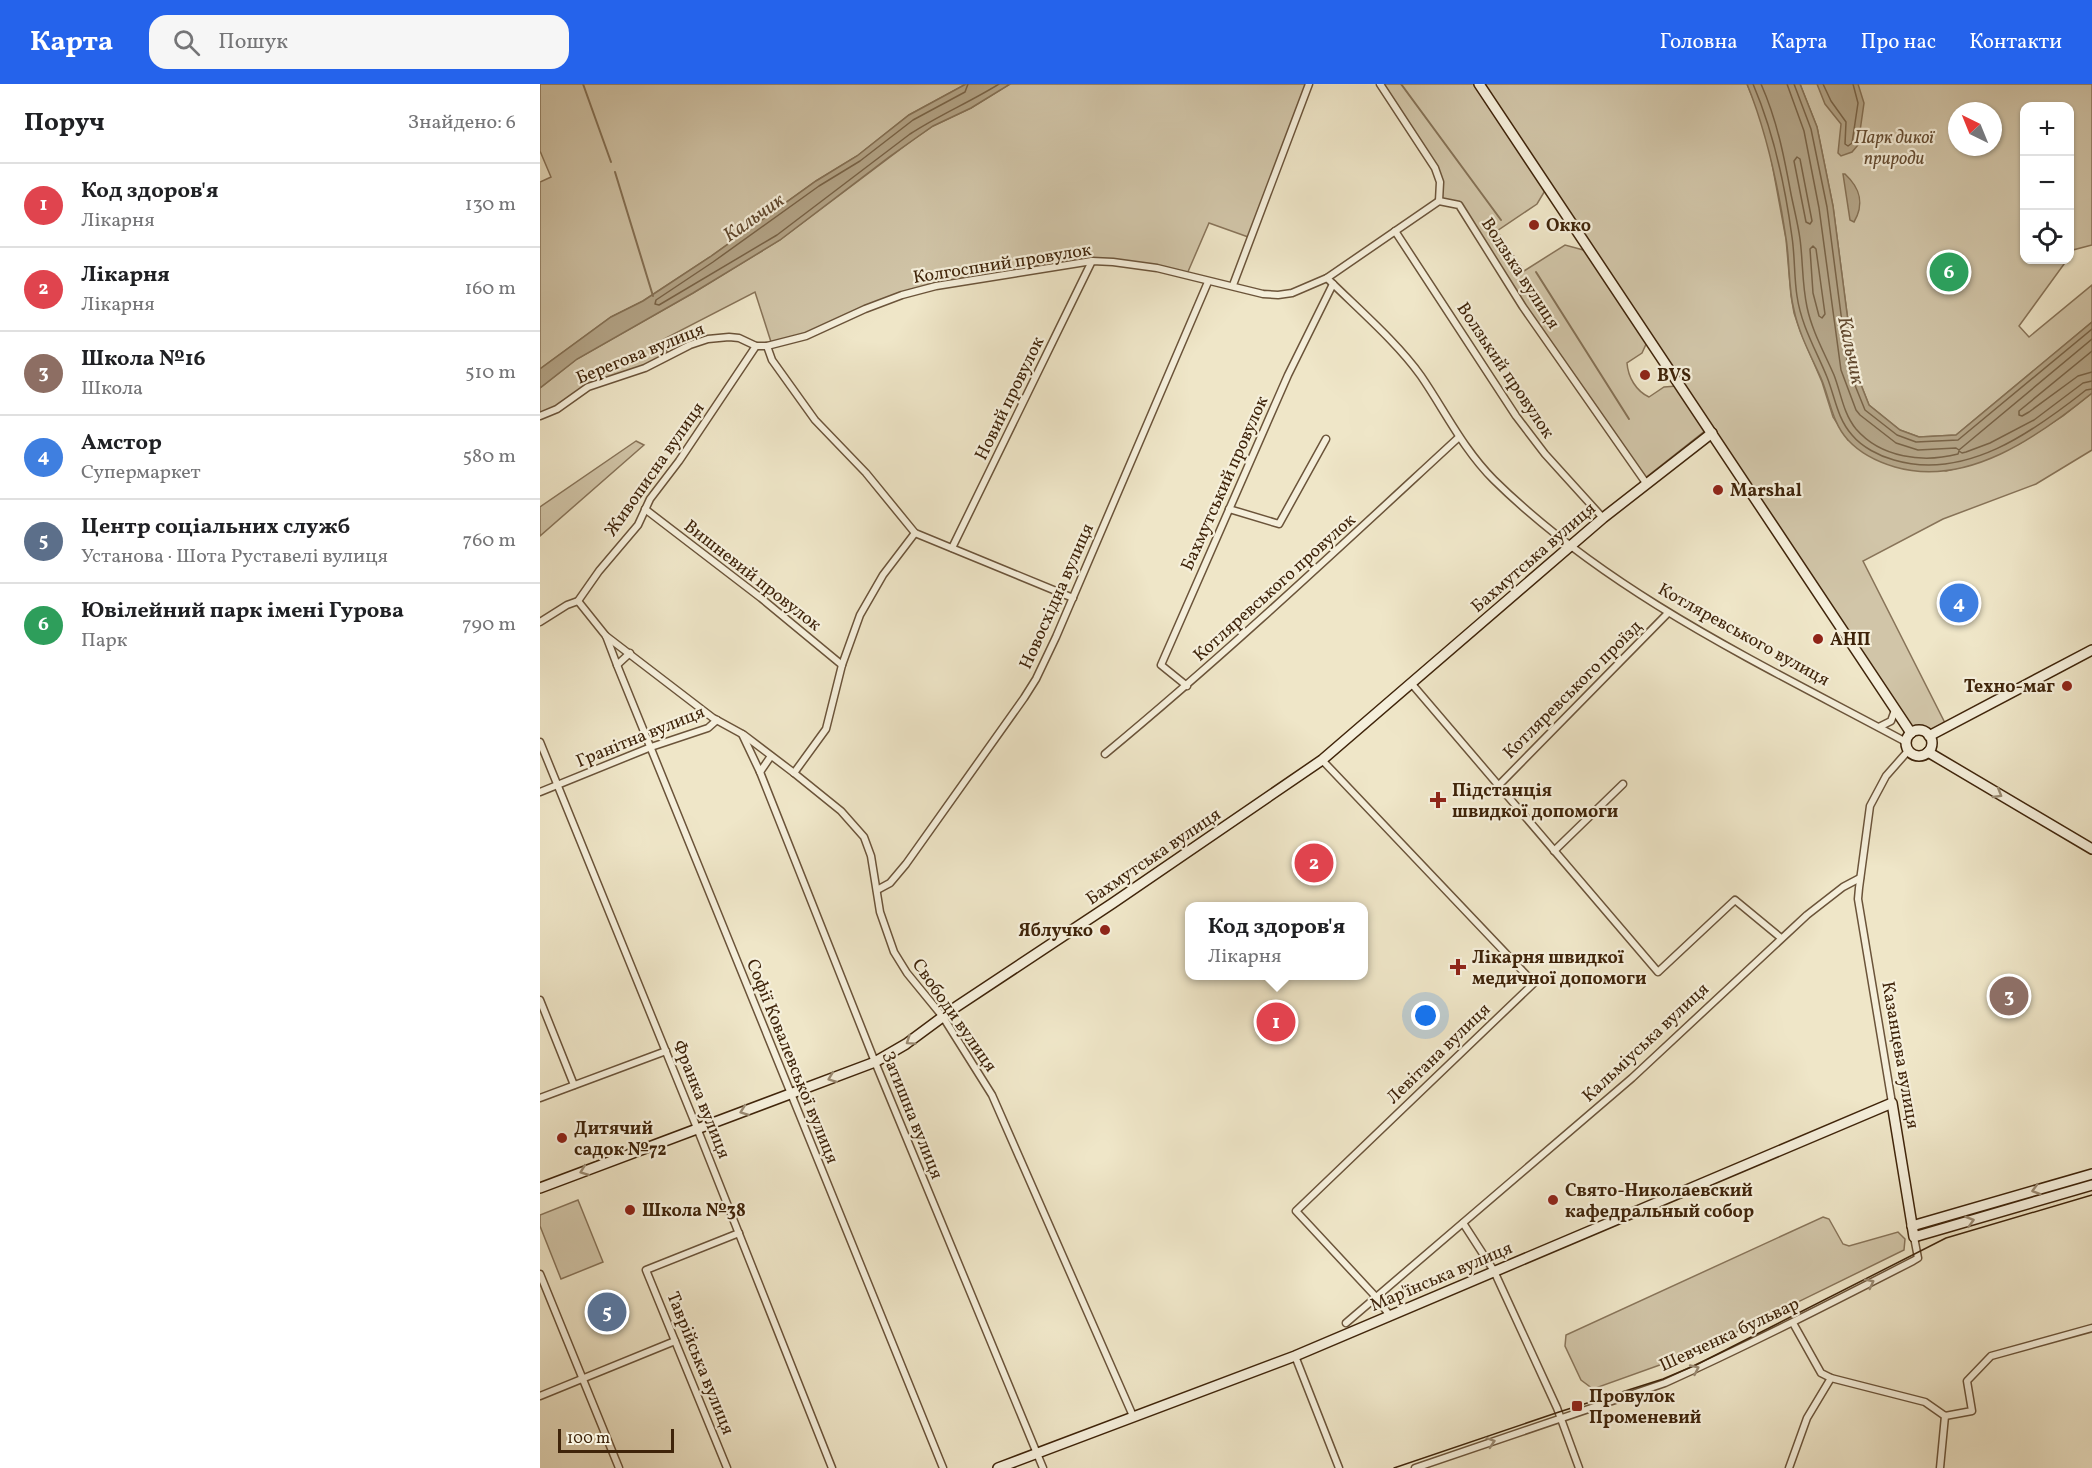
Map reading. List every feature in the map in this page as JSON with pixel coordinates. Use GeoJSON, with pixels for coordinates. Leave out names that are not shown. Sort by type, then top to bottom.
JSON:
{"type":"FeatureCollection","features":[{"type":"Feature","properties":{"kind":"street"},"geometry":{"type":"LineString","coordinates":[[1233,285],[1309,84]]}},
{"type":"Feature","properties":{"kind":"street"},"geometry":{"type":"LineString","coordinates":[[1380,84],[1435,168],[1440,182],[1439,201]]}},
{"type":"Feature","properties":{"kind":"street"},"geometry":{"type":"LineString","coordinates":[[1479,84],[1911,733],[1907,747],[1886,776],[1870,806],[1860,878]]}},
{"type":"Feature","properties":{"kind":"street","name":"Колгоспний провулок"},"geometry":{"type":"LineString","coordinates":[[756,346],[767,346],[807,336],[865,309],[902,295],[936,286],[1092,261],[1158,268],[1208,282],[1278,295],[1327,278],[1439,201]]}},
{"type":"Feature","properties":{"kind":"street","name":"Волзька вулиця"},"geometry":{"type":"LineString","coordinates":[[1439,201],[1459,205],[1523,307],[1646,483]]}},
{"type":"Feature","properties":{"kind":"street","name":"Волзький провулок"},"geometry":{"type":"LineString","coordinates":[[1395,231],[1516,416],[1545,454],[1603,518]]}},
{"type":"Feature","properties":{"kind":"street","name":"Новий провулок"},"geometry":{"type":"LineString","coordinates":[[952,548],[1092,261]]}},
{"type":"Feature","properties":{"kind":"street","name":"Котляревського вулиця"},"geometry":{"type":"LineString","coordinates":[[1327,278],[1408,359],[1421,376],[1458,438],[1494,480],[1571,547],[1668,613],[1878,727],[1907,747]]}},
{"type":"Feature","properties":{"kind":"street","name":"Новосхідна вулиця"},"geometry":{"type":"LineString","coordinates":[[877,890],[890,883],[906,864],[1036,679],[1208,282]]}},
{"type":"Feature","properties":{"kind":"street","name":"Бахмутський провулок"},"geometry":{"type":"LineString","coordinates":[[1187,686],[1161,665],[1288,375],[1333,284]]}},
{"type":"Feature","properties":{"kind":"street","name":"Берегова вулиця"},"geometry":{"type":"LineString","coordinates":[[540,416],[557,409],[588,387],[645,368],[708,339],[739,338],[756,346]]}},
{"type":"Feature","properties":{"kind":"street","name":"Живописна вулиця"},"geometry":{"type":"LineString","coordinates":[[578,602],[599,571],[638,525],[645,509],[756,346]]}},
{"type":"Feature","properties":{"kind":"street"},"geometry":{"type":"LineString","coordinates":[[767,346],[772,360],[807,409],[866,473],[915,532],[1073,598]]}},
{"type":"Feature","properties":{"kind":"street","name":"Бахмутська вулиця"},"geometry":{"type":"LineString","coordinates":[[540,1188],[875,1062],[906,1044],[1322,760],[1603,518],[1712,433]]}},
{"type":"Feature","properties":{"kind":"street","name":"Котляревського провулок"},"geometry":{"type":"LineString","coordinates":[[1105,754],[1187,686],[1458,438]]}},
{"type":"Feature","properties":{"kind":"street"},"geometry":{"type":"LineString","coordinates":[[1229,509],[1279,524],[1326,439]]}},
{"type":"Feature","properties":{"kind":"street","name":"Вишневий провулок"},"geometry":{"type":"LineString","coordinates":[[645,509],[761,598],[842,665]]}},
{"type":"Feature","properties":{"kind":"street"},"geometry":{"type":"LineString","coordinates":[[794,773],[826,729],[842,665],[860,615],[871,595],[915,532]]}},
{"type":"Feature","properties":{"kind":"street"},"geometry":{"type":"LineString","coordinates":[[540,622],[567,605],[578,602]]}},
{"type":"Feature","properties":{"kind":"street","name":"Софії Ковалевської вулиця"},"geometry":{"type":"LineString","coordinates":[[578,602],[606,636],[943,1468]]}},
{"type":"Feature","properties":{"kind":"street","name":"Котляревського проїзд"},"geometry":{"type":"LineString","coordinates":[[1498,786],[1668,613]]}},
{"type":"Feature","properties":{"kind":"street"},"geometry":{"type":"LineString","coordinates":[[606,636],[717,720],[742,733],[771,756],[760,772]]}},
{"type":"Feature","properties":{"kind":"street"},"geometry":{"type":"LineString","coordinates":[[1929,736],[2092,650]]}},
{"type":"Feature","properties":{"kind":"street"},"geometry":{"type":"LineString","coordinates":[[617,665],[630,653]]}},
{"type":"Feature","properties":{"kind":"street"},"geometry":{"type":"LineString","coordinates":[[1411,683],[1658,972],[1734,900],[1781,938]]}},
{"type":"Feature","properties":{"kind":"street"},"geometry":{"type":"LineString","coordinates":[[1878,727],[1885,726],[1891,721],[1895,708]]}},
{"type":"Feature","properties":{"kind":"street","name":"Гранітна вулиця"},"geometry":{"type":"LineString","coordinates":[[540,792],[651,747],[708,728],[717,720]]}},
{"type":"Feature","properties":{"kind":"street"},"geometry":{"type":"LineString","coordinates":[[1907,747],[1913,755],[1920,756],[1928,752],[1932,744],[1929,736],[1921,730],[1911,733]]}},
{"type":"Feature","properties":{"kind":"street","name":"Затишна вулиця"},"geometry":{"type":"LineString","coordinates":[[742,733],[760,772],[875,1062],[1043,1468]]}},
{"type":"Feature","properties":{"kind":"street","name":"Франка вулиця"},"geometry":{"type":"LineString","coordinates":[[540,742],[832,1468]]}},
{"type":"Feature","properties":{"kind":"street"},"geometry":{"type":"LineString","coordinates":[[1928,752],[2092,849]]}},
{"type":"Feature","properties":{"kind":"street","name":"Свободи вулиця"},"geometry":{"type":"LineString","coordinates":[[771,756],[841,811],[864,837],[871,856],[882,921],[894,952],[907,973],[943,1017],[992,1095],[1133,1416]]}},
{"type":"Feature","properties":{"kind":"street","name":"Левітана вулиця"},"geometry":{"type":"LineString","coordinates":[[1322,760],[1534,983],[1296,1211],[1376,1297],[1390,1317]]}},
{"type":"Feature","properties":{"kind":"street"},"geometry":{"type":"LineString","coordinates":[[1554,851],[1623,784]]}},
{"type":"Feature","properties":{"kind":"street","name":"Кальміуська вулиця"},"geometry":{"type":"LineString","coordinates":[[1346,1323],[1632,1078],[1781,938],[1836,892],[1860,878]]}},
{"type":"Feature","properties":{"kind":"street","name":"Казанцева вулиця"},"geometry":{"type":"LineString","coordinates":[[1860,878],[1858,899],[1914,1237]]}},
{"type":"Feature","properties":{"kind":"street"},"geometry":{"type":"LineString","coordinates":[[540,1000],[574,1085]]}},
{"type":"Feature","properties":{"kind":"street"},"geometry":{"type":"LineString","coordinates":[[540,1098],[666,1051]]}},
{"type":"Feature","properties":{"kind":"street","name":"Мар'їнська вулиця"},"geometry":{"type":"LineString","coordinates":[[998,1468],[1295,1356],[1892,1103]]}},
{"type":"Feature","properties":{"kind":"street"},"geometry":{"type":"LineString","coordinates":[[1912,1226],[2092,1174]]}},
{"type":"Feature","properties":{"kind":"street"},"geometry":{"type":"LineString","coordinates":[[1914,1237],[2092,1185]]}},
{"type":"Feature","properties":{"kind":"street"},"geometry":{"type":"LineString","coordinates":[[1463,1222],[1494,1271],[1561,1417],[1579,1468]]}},
{"type":"Feature","properties":{"kind":"street","name":"Таврійська вулиця"},"geometry":{"type":"LineString","coordinates":[[727,1468],[646,1270],[739,1233]]}},
{"type":"Feature","properties":{"kind":"street","name":"Шевченка бульвар"},"geometry":{"type":"LineString","coordinates":[[1415,1468],[1665,1383],[1793,1323],[1913,1261],[1917,1258],[1914,1237]]}},
{"type":"Feature","properties":{"kind":"street"},"geometry":{"type":"LineString","coordinates":[[540,1274],[619,1468]]}},
{"type":"Feature","properties":{"kind":"street"},"geometry":{"type":"LineString","coordinates":[[1793,1323],[1821,1373],[1831,1378],[1927,1403],[1943,1414],[1972,1411],[1967,1381],[1991,1356],[2092,1328]]}},
{"type":"Feature","properties":{"kind":"street"},"geometry":{"type":"LineString","coordinates":[[540,1396],[675,1341]]}},
{"type":"Feature","properties":{"kind":"street"},"geometry":{"type":"LineString","coordinates":[[1295,1356],[1339,1468]]}},
{"type":"Feature","properties":{"kind":"street"},"geometry":{"type":"LineString","coordinates":[[1789,1468],[1807,1418],[1831,1378]]}},
{"type":"Feature","properties":{"kind":"street"},"geometry":{"type":"LineString","coordinates":[[1940,1468],[1943,1414]]}},
{"type":"Feature","properties":{"kind":"green space"},"geometry":{"type":"Polygon","coordinates":[[[540,84],[966,84],[909,115],[857,156],[816,181],[710,257],[643,301],[611,317],[540,369],[540,182],[551,177],[540,151],[540,84]]]}},
{"type":"Feature","properties":{"kind":"green space"},"geometry":{"type":"Polygon","coordinates":[[[1010,84],[1309,84],[1251,238],[1209,223],[1187,274],[1092,261],[902,295],[821,330],[772,345],[755,292],[662,340],[669,356],[588,387],[540,416],[540,388],[577,359],[780,240],[933,126],[971,108],[1010,84]]]}},
{"type":"Feature","properties":{"kind":"green space"},"geometry":{"type":"Polygon","coordinates":[[[1380,84],[1476,84],[1546,189],[1537,204],[1497,231],[1524,271],[1565,245],[1587,251],[1647,342],[1642,353],[1627,363],[1633,383],[1649,397],[1664,387],[1677,386],[1706,430],[1644,479],[1523,307],[1459,205],[1439,201],[1440,182],[1435,168],[1380,84]]]}},
{"type":"Feature","properties":{"kind":"green space"},"geometry":{"type":"Polygon","coordinates":[[[1483,84],[1747,84],[1768,142],[1786,239],[1794,313],[1822,382],[1833,417],[1848,440],[1946,471],[1970,465],[2019,444],[2063,416],[2092,393],[2092,450],[2036,484],[1943,519],[1863,561],[1945,723],[1931,731],[1922,726],[1912,727],[1483,84]]]}},
{"type":"Feature","properties":{"kind":"green space","name":"Парк дикої природи"},"geometry":{"type":"Polygon","coordinates":[[[1800,84],[2092,84],[2092,245],[2074,250],[2074,102],[2020,102],[2020,264],[2064,264],[2019,326],[2029,337],[2092,285],[2092,322],[1956,435],[1919,437],[1900,430],[1869,405],[1854,367],[1833,206],[1817,127],[1800,84]]]}},
{"type":"Feature","properties":{"kind":"green space"},"geometry":{"type":"Polygon","coordinates":[[[636,441],[644,445],[540,536],[540,507],[636,441]]]}},
{"type":"Feature","properties":{"kind":"green space"},"geometry":{"type":"Polygon","coordinates":[[[578,1200],[603,1262],[561,1279],[540,1226],[540,1215],[578,1200]]]}},
{"type":"Feature","properties":{"kind":"green space"},"geometry":{"type":"Polygon","coordinates":[[[1823,1217],[1829,1219],[1843,1244],[1849,1246],[1898,1232],[1905,1239],[1904,1250],[1696,1352],[1593,1389],[1581,1380],[1565,1346],[1566,1335],[1823,1217]]]}},
{"type":"Feature","properties":{"kind":"water"},"geometry":{"type":"Polygon","coordinates":[[[966,84],[1010,84],[971,108],[933,126],[780,240],[577,359],[540,388],[540,369],[611,317],[643,301],[710,257],[816,181],[857,156],[909,115],[966,84]]]}},
{"type":"Feature","properties":{"kind":"water"},"geometry":{"type":"Polygon","coordinates":[[[1747,84],[1800,84],[1817,127],[1833,206],[1854,367],[1869,405],[1900,430],[1919,437],[1956,435],[2092,322],[2092,393],[2049,426],[2001,454],[1975,464],[1949,470],[1922,472],[1895,467],[1870,456],[1853,445],[1838,426],[1796,319],[1786,238],[1775,179],[1766,140],[1747,84]]]}},
{"type":"Feature","properties":{"kind":"water"},"geometry":{"type":"Polygon","coordinates":[[[1817,84],[1858,84],[1864,103],[1858,145],[1852,152],[1841,156],[1838,153],[1841,124],[1825,104],[1817,84]]]}},
{"type":"Feature","properties":{"kind":"water"},"geometry":{"type":"Polygon","coordinates":[[[1843,174],[1854,185],[1859,196],[1859,208],[1854,222],[1850,220],[1843,174]]]}},
{"type":"Feature","properties":{"kind":"waterway"},"geometry":{"type":"LineString","coordinates":[[583,84],[611,162]]}},
{"type":"Feature","properties":{"kind":"waterway"},"geometry":{"type":"LineString","coordinates":[[1401,84],[1501,220]]}},
{"type":"Feature","properties":{"kind":"waterway"},"geometry":{"type":"LineString","coordinates":[[615,172],[653,296]]}},
{"type":"Feature","properties":{"kind":"waterway"},"geometry":{"type":"LineString","coordinates":[[1536,272],[1629,419]]}},
{"type":"Feature","properties":{"kind":"tram line"},"geometry":{"type":"LineString","coordinates":[[1394,1468],[1663,1379],[1696,1365],[1946,1238],[2092,1195]]}},
{"type":"Feature","properties":{"kind":"place","name":"Окко"},"geometry":{"type":"Point","coordinates":[1534,225]}},
{"type":"Feature","properties":{"kind":"place","name":"Ювілейний парк імені Гурова"},"geometry":{"type":"Point","coordinates":[1949,272]}},
{"type":"Feature","properties":{"kind":"place","name":"BVS"},"geometry":{"type":"Point","coordinates":[1645,375]}},
{"type":"Feature","properties":{"kind":"place","name":"Marshal"},"geometry":{"type":"Point","coordinates":[1718,490]}},
{"type":"Feature","properties":{"kind":"place","name":"Амстор"},"geometry":{"type":"Point","coordinates":[1959,603]}},
{"type":"Feature","properties":{"kind":"place","name":"АНП"},"geometry":{"type":"Point","coordinates":[1818,639]}},
{"type":"Feature","properties":{"kind":"place","name":"Техно-маг"},"geometry":{"type":"Point","coordinates":[2067,686]}},
{"type":"Feature","properties":{"kind":"place","name":"Підстанція швидкої допомоги"},"geometry":{"type":"Point","coordinates":[1438,800]}},
{"type":"Feature","properties":{"kind":"place","name":"Лікарня"},"geometry":{"type":"Point","coordinates":[1314,863]}},
{"type":"Feature","properties":{"kind":"place","name":"Яблучко"},"geometry":{"type":"Point","coordinates":[1105,930]}},
{"type":"Feature","properties":{"kind":"place","name":"Лікарня швидкої медичної допомоги"},"geometry":{"type":"Point","coordinates":[1458,967]}},
{"type":"Feature","properties":{"kind":"place","name":"Школа №16"},"geometry":{"type":"Point","coordinates":[2009,996]}},
{"type":"Feature","properties":{"kind":"place","name":"Код здоров'я"},"geometry":{"type":"Point","coordinates":[1276,1022]}},
{"type":"Feature","properties":{"kind":"place","name":"Дитячий садок №72"},"geometry":{"type":"Point","coordinates":[562,1138]}},
{"type":"Feature","properties":{"kind":"place","name":"Свято-Николаевский кафедральный собор"},"geometry":{"type":"Point","coordinates":[1553,1200]}},
{"type":"Feature","properties":{"kind":"place","name":"Школа №38"},"geometry":{"type":"Point","coordinates":[630,1210]}},
{"type":"Feature","properties":{"kind":"place","name":"Центр соціальних служб"},"geometry":{"type":"Point","coordinates":[607,1312]}},
{"type":"Feature","properties":{"kind":"place","name":"Провулок Променевий"},"geometry":{"type":"Point","coordinates":[1577,1406]}},
{"type":"Feature","properties":{"kind":"water label","name":"Кальчик"},"geometry":{"type":"Point","coordinates":[753,217]}},
{"type":"Feature","properties":{"kind":"water label","name":"Кальчик"},"geometry":{"type":"Point","coordinates":[1852,350]}}]}
